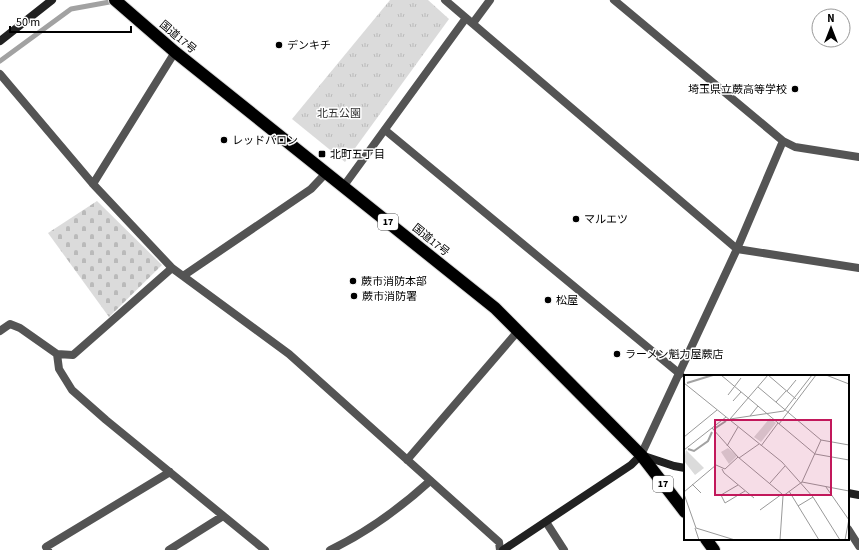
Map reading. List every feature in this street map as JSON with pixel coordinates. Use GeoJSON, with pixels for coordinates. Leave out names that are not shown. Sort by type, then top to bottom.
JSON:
{"type":"FeatureCollection","features":[{"type":"Feature","properties":{"kind":"highway","name":"国道17号"},"geometry":{"type":"LineString","coordinates":[[118,3],[175,52],[495,308],[641,455],[684,511]]}},
{"type":"Feature","properties":{"kind":"highway"},"geometry":{"type":"LineString","coordinates":[[707,540],[714,550]]}},
{"type":"Feature","properties":{"kind":"street"},"geometry":{"type":"LineString","coordinates":[[0,41],[52,0]]}},
{"type":"Feature","properties":{"kind":"street"},"geometry":{"type":"LineString","coordinates":[[445,0],[737,249],[859,268]]}},
{"type":"Feature","properties":{"kind":"street"},"geometry":{"type":"LineString","coordinates":[[343,186],[470,21],[490,0]]}},
{"type":"Feature","properties":{"kind":"street"},"geometry":{"type":"LineString","coordinates":[[614,0],[783,141],[795,147],[859,157]]}},
{"type":"Feature","properties":{"kind":"street"},"geometry":{"type":"LineString","coordinates":[[93,184],[175,52]]}},
{"type":"Feature","properties":{"kind":"street"},"geometry":{"type":"LineString","coordinates":[[0,74],[93,184],[172,268],[289,354],[408,460],[499,546]]}},
{"type":"Feature","properties":{"kind":"street"},"geometry":{"type":"LineString","coordinates":[[385,130],[680,374]]}},
{"type":"Feature","properties":{"kind":"street"},"geometry":{"type":"LineString","coordinates":[[503,550],[631,465],[641,455],[737,249],[783,141]]}},
{"type":"Feature","properties":{"kind":"street"},"geometry":{"type":"LineString","coordinates":[[183,276],[311,189],[326,172]]}},
{"type":"Feature","properties":{"kind":"street"},"geometry":{"type":"LineString","coordinates":[[0,331],[10,324],[20,328],[57,354],[73,355],[172,268]]}},
{"type":"Feature","properties":{"kind":"street"},"geometry":{"type":"LineString","coordinates":[[408,460],[518,331]]}},
{"type":"Feature","properties":{"kind":"street"},"geometry":{"type":"LineString","coordinates":[[57,354],[59,369],[72,390],[265,550]]}},
{"type":"Feature","properties":{"kind":"street"},"geometry":{"type":"LineString","coordinates":[[641,455],[684,468]]}},
{"type":"Feature","properties":{"kind":"street"},"geometry":{"type":"LineString","coordinates":[[48,550],[46,547],[170,472]]}},
{"type":"Feature","properties":{"kind":"street"},"geometry":{"type":"LineString","coordinates":[[330,550],[346,542],[397,510],[430,481]]}},
{"type":"Feature","properties":{"kind":"street"},"geometry":{"type":"LineString","coordinates":[[849,493],[859,495]]}},
{"type":"Feature","properties":{"kind":"street"},"geometry":{"type":"LineString","coordinates":[[169,550],[223,516]]}},
{"type":"Feature","properties":{"kind":"street"},"geometry":{"type":"LineString","coordinates":[[546,522],[564,550]]}},
{"type":"Feature","properties":{"kind":"street"},"geometry":{"type":"LineString","coordinates":[[849,531],[859,546]]}},
{"type":"Feature","properties":{"kind":"green space","name":"北五公園"},"geometry":{"type":"Polygon","coordinates":[[[390,0],[428,0],[449,19],[345,162],[292,119],[390,0]]]}},
{"type":"Feature","properties":{"kind":"green space"},"geometry":{"type":"Polygon","coordinates":[[[97,201],[162,265],[109,317],[48,233],[97,201]]]}},
{"type":"Feature","properties":{"kind":"waterway"},"geometry":{"type":"LineString","coordinates":[[0,61],[71,9],[115,1]]}},
{"type":"Feature","properties":{"kind":"place","name":"デンキチ"},"geometry":{"type":"Point","coordinates":[279,45]}},
{"type":"Feature","properties":{"kind":"place","name":"埼玉県立蕨高等学校"},"geometry":{"type":"Point","coordinates":[795,89]}},
{"type":"Feature","properties":{"kind":"place","name":"レッドバロン"},"geometry":{"type":"Point","coordinates":[224,140]}},
{"type":"Feature","properties":{"kind":"place","name":"北町五丁目"},"geometry":{"type":"Point","coordinates":[322,154]}},
{"type":"Feature","properties":{"kind":"place","name":"マルエツ"},"geometry":{"type":"Point","coordinates":[576,219]}},
{"type":"Feature","properties":{"kind":"place","name":"蕨市消防本部"},"geometry":{"type":"Point","coordinates":[353,281]}},
{"type":"Feature","properties":{"kind":"place","name":"蕨市消防署"},"geometry":{"type":"Point","coordinates":[354,296]}},
{"type":"Feature","properties":{"kind":"place","name":"松屋"},"geometry":{"type":"Point","coordinates":[548,300]}},
{"type":"Feature","properties":{"kind":"place","name":"ラーメン魁力屋蕨店"},"geometry":{"type":"Point","coordinates":[617,354]}}]}
